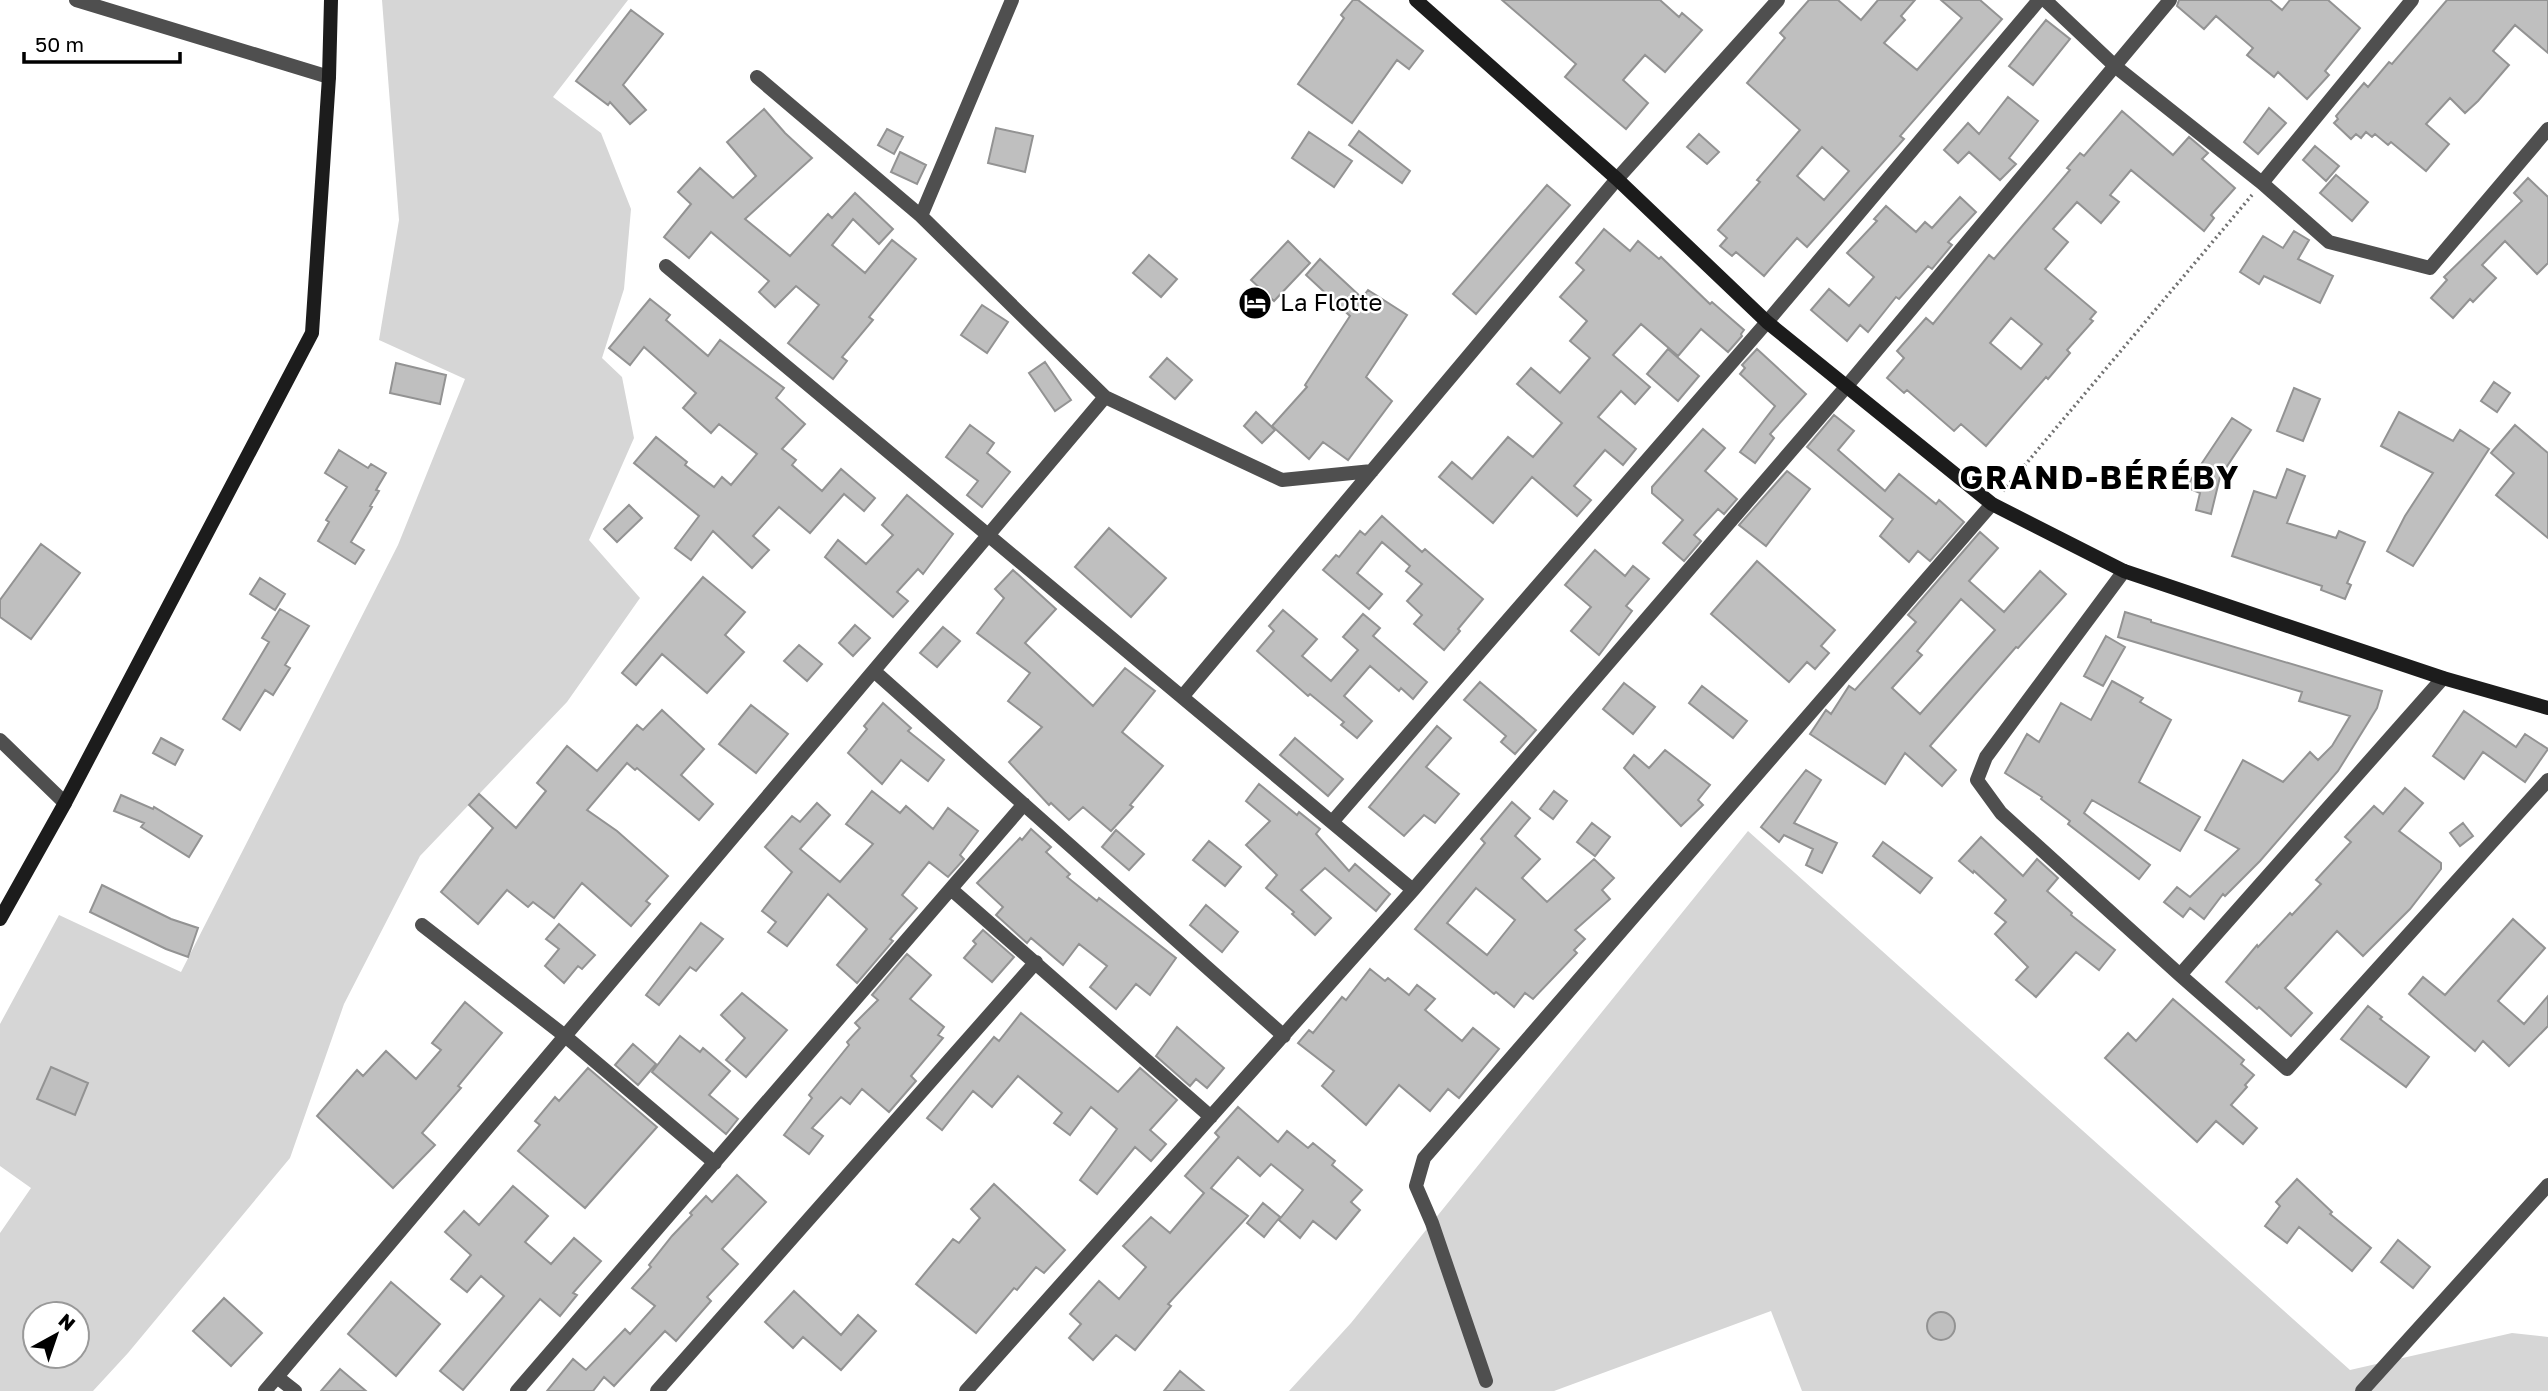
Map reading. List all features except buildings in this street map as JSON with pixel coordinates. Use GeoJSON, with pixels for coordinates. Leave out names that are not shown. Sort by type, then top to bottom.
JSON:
{"type":"FeatureCollection","features":[{"type":"Feature","properties":{"kind":"main road"},"geometry":{"type":"LineString","coordinates":[[0,919],[65,803],[312,334],[329,77],[331,0]]}},
{"type":"Feature","properties":{"kind":"main road"},"geometry":{"type":"LineString","coordinates":[[1416,0],[1617,179],[1767,322],[1992,504],[2124,571],[2443,678],[2548,708]]}},
{"type":"Feature","properties":{"kind":"street"},"geometry":{"type":"LineString","coordinates":[[76,0],[329,77]]}},
{"type":"Feature","properties":{"kind":"street"},"geometry":{"type":"LineString","coordinates":[[920,216],[1012,0]]}},
{"type":"Feature","properties":{"kind":"street"},"geometry":{"type":"LineString","coordinates":[[1182,697],[1617,179],[1778,0]]}},
{"type":"Feature","properties":{"kind":"street"},"geometry":{"type":"LineString","coordinates":[[1333,821],[1767,322],[2039,0]]}},
{"type":"Feature","properties":{"kind":"street"},"geometry":{"type":"LineString","coordinates":[[2045,0],[2116,67],[2262,183],[2329,242],[2430,268],[2548,129]]}},
{"type":"Feature","properties":{"kind":"street"},"geometry":{"type":"LineString","coordinates":[[966,1391],[1413,890],[1846,387],[2170,0]]}},
{"type":"Feature","properties":{"kind":"street"},"geometry":{"type":"LineString","coordinates":[[2262,183],[2412,0]]}},
{"type":"Feature","properties":{"kind":"street"},"geometry":{"type":"LineString","coordinates":[[757,77],[920,216],[1105,397],[1282,480],[1372,471]]}},
{"type":"Feature","properties":{"kind":"street"},"geometry":{"type":"LineString","coordinates":[[666,266],[1413,890]]}},
{"type":"Feature","properties":{"kind":"street"},"geometry":{"type":"LineString","coordinates":[[265,1391],[1105,397]]}},
{"type":"Feature","properties":{"kind":"street"},"geometry":{"type":"LineString","coordinates":[[1486,1381],[1432,1223],[1416,1186],[1424,1158],[1992,504]]}},
{"type":"Feature","properties":{"kind":"street"},"geometry":{"type":"LineString","coordinates":[[2124,571],[1986,757],[1977,780],[2001,813],[2287,1069],[2548,780]]}},
{"type":"Feature","properties":{"kind":"street"},"geometry":{"type":"LineString","coordinates":[[874,671],[1284,1035]]}},
{"type":"Feature","properties":{"kind":"street"},"geometry":{"type":"LineString","coordinates":[[2180,975],[2443,678]]}},
{"type":"Feature","properties":{"kind":"street"},"geometry":{"type":"LineString","coordinates":[[0,740],[65,803]]}},
{"type":"Feature","properties":{"kind":"street"},"geometry":{"type":"LineString","coordinates":[[517,1391],[1024,804]]}},
{"type":"Feature","properties":{"kind":"street"},"geometry":{"type":"LineString","coordinates":[[952,890],[1211,1117]]}},
{"type":"Feature","properties":{"kind":"street"},"geometry":{"type":"LineString","coordinates":[[422,925],[565,1036],[715,1163]]}},
{"type":"Feature","properties":{"kind":"street"},"geometry":{"type":"LineString","coordinates":[[657,1391],[1036,962]]}},
{"type":"Feature","properties":{"kind":"street"},"geometry":{"type":"LineString","coordinates":[[2362,1391],[2548,1185]]}},
{"type":"Feature","properties":{"kind":"street"},"geometry":{"type":"LineString","coordinates":[[277,1377],[295,1391]]}},
{"type":"Feature","properties":{"kind":"path"},"geometry":{"type":"LineString","coordinates":[[1992,504],[2262,183]]}},
{"type":"Feature","properties":{"kind":"shaded area"},"geometry":{"type":"Polygon","coordinates":[[[382,0],[628,0],[553,97],[601,133],[631,209],[624,289],[602,358],[622,377],[634,438],[589,540],[640,598],[567,702],[420,856],[344,1004],[290,1158],[128,1353],[93,1391],[0,1391],[0,1233],[31,1188],[0,1166],[0,1024],[59,915],[181,972],[398,545],[465,379],[379,340],[399,220],[382,0]]]}},
{"type":"Feature","properties":{"kind":"shaded area"},"geometry":{"type":"Polygon","coordinates":[[[1748,831],[2350,1370],[2512,1333],[2548,1337],[2548,1391],[1802,1391],[1771,1311],[1554,1391],[1289,1391],[1351,1323],[1748,831]]]}},
{"type":"Feature","properties":{"kind":"place","name":"La Flotte"},"geometry":{"type":"Point","coordinates":[1255,303]}},
{"type":"Feature","properties":{"kind":"district","name":"GRAND-BÉRÉBY"},"geometry":{"type":"Point","coordinates":[2100,478]}}]}
